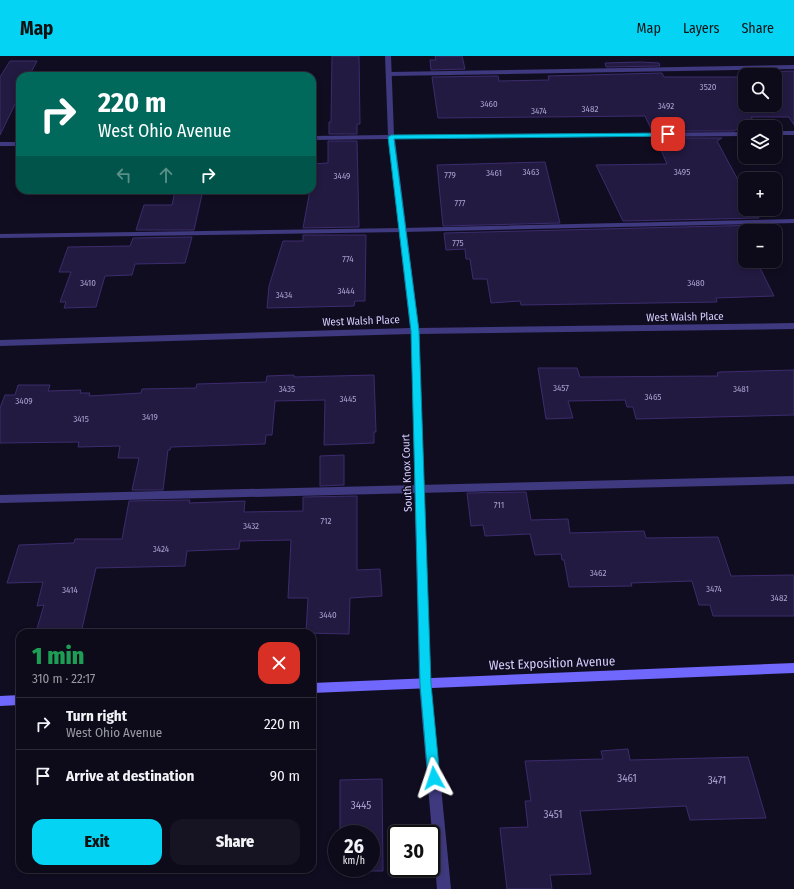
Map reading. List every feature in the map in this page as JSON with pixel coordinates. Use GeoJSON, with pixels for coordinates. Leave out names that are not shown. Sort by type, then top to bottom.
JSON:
{"type":"FeatureCollection","features":[{"type":"Feature","properties":{"kind":"street","name":"South Knox Court"},"geometry":{"type":"LineString","coordinates":[[388,56],[391,137],[415,331],[425,684],[444,889]]}},
{"type":"Feature","properties":{"kind":"street"},"geometry":{"type":"LineString","coordinates":[[389,74],[794,67]]}},
{"type":"Feature","properties":{"kind":"street"},"geometry":{"type":"LineString","coordinates":[[782,133],[794,133]]}},
{"type":"Feature","properties":{"kind":"street"},"geometry":{"type":"LineString","coordinates":[[316,138],[738,134]]}},
{"type":"Feature","properties":{"kind":"street"},"geometry":{"type":"LineString","coordinates":[[0,144],[16,144]]}},
{"type":"Feature","properties":{"kind":"street"},"geometry":{"type":"LineString","coordinates":[[0,236],[402,230],[794,221]]}},
{"type":"Feature","properties":{"kind":"street","name":"West Walsh Place"},"geometry":{"type":"LineString","coordinates":[[0,343],[415,331],[794,326]]}},
{"type":"Feature","properties":{"kind":"street"},"geometry":{"type":"LineString","coordinates":[[0,499],[794,480]]}},
{"type":"Feature","properties":{"kind":"street","name":"West Exposition Avenue"},"geometry":{"type":"LineString","coordinates":[[316,688],[794,668]]}},
{"type":"Feature","properties":{"kind":"street"},"geometry":{"type":"LineString","coordinates":[[0,701],[16,700]]}},
{"type":"Feature","properties":{"kind":"building"},"geometry":{"type":"Polygon","coordinates":[[[332,56],[359,56],[360,124],[357,124],[357,134],[329,134],[329,122],[331,122],[332,56]]]}},
{"type":"Feature","properties":{"kind":"building"},"geometry":{"type":"Polygon","coordinates":[[[435,56],[462,56],[465,69],[431,70],[430,60],[436,60],[435,56]]]}},
{"type":"Feature","properties":{"kind":"building"},"geometry":{"type":"Polygon","coordinates":[[[10,61],[37,61],[31,72],[16,72],[16,102],[0,135],[0,77],[10,61]]]}},
{"type":"Feature","properties":{"kind":"building"},"geometry":{"type":"Polygon","coordinates":[[[605,63],[659,63],[660,66],[606,67],[605,63]]]}},
{"type":"Feature","properties":{"kind":"building"},"geometry":{"type":"Polygon","coordinates":[[[782,71],[794,71],[794,125],[789,117],[751,117],[753,120],[738,120],[738,129],[734,131],[652,131],[645,116],[438,118],[432,77],[498,76],[499,81],[549,80],[548,76],[662,73],[664,77],[738,77],[738,112],[782,112],[782,71]]]}},
{"type":"Feature","properties":{"kind":"building"},"geometry":{"type":"Polygon","coordinates":[[[656,138],[722,138],[717,141],[738,180],[738,216],[758,216],[759,218],[623,221],[596,165],[667,164],[656,138]]]}},
{"type":"Feature","properties":{"kind":"building"},"geometry":{"type":"Polygon","coordinates":[[[328,141],[357,141],[359,227],[303,228],[309,194],[316,194],[316,164],[328,163],[328,141]]]}},
{"type":"Feature","properties":{"kind":"building"},"geometry":{"type":"Polygon","coordinates":[[[545,162],[560,223],[443,226],[437,165],[545,162]]]}},
{"type":"Feature","properties":{"kind":"building"},"geometry":{"type":"Polygon","coordinates":[[[174,194],[202,194],[194,230],[136,230],[144,205],[172,205],[174,194]]]}},
{"type":"Feature","properties":{"kind":"building"},"geometry":{"type":"Polygon","coordinates":[[[738,226],[738,268],[760,268],[774,296],[716,298],[717,302],[521,305],[520,301],[491,303],[487,279],[473,279],[470,259],[466,259],[465,249],[446,250],[444,233],[738,226]]]}},
{"type":"Feature","properties":{"kind":"building"},"geometry":{"type":"Polygon","coordinates":[[[303,235],[366,235],[365,301],[355,301],[354,306],[267,308],[269,286],[283,241],[303,241],[303,235]]]}},
{"type":"Feature","properties":{"kind":"building"},"geometry":{"type":"Polygon","coordinates":[[[192,237],[185,263],[135,264],[132,275],[105,276],[96,307],[64,308],[66,302],[60,302],[71,272],[59,272],[68,247],[130,246],[133,238],[192,237]]]}},
{"type":"Feature","properties":{"kind":"building"},"geometry":{"type":"Polygon","coordinates":[[[538,368],[577,368],[580,377],[718,376],[717,373],[720,372],[794,370],[794,415],[636,419],[633,407],[627,407],[625,400],[568,401],[573,418],[546,419],[538,368]]]}},
{"type":"Feature","properties":{"kind":"building"},"geometry":{"type":"Polygon","coordinates":[[[294,375],[294,377],[374,375],[376,432],[374,432],[374,443],[324,445],[325,400],[275,401],[272,435],[266,435],[265,444],[171,447],[170,450],[168,450],[163,490],[132,490],[139,458],[118,458],[120,446],[78,447],[79,442],[0,443],[0,408],[5,395],[15,395],[18,385],[50,385],[48,391],[81,390],[80,393],[90,393],[89,396],[141,393],[142,389],[196,388],[197,384],[266,382],[267,376],[294,375]]]}},
{"type":"Feature","properties":{"kind":"building"},"geometry":{"type":"Polygon","coordinates":[[[344,455],[344,485],[320,486],[320,456],[344,455]]]}},
{"type":"Feature","properties":{"kind":"building"},"geometry":{"type":"Polygon","coordinates":[[[526,492],[531,520],[568,519],[570,533],[644,531],[646,538],[718,537],[731,576],[794,575],[794,616],[713,616],[710,605],[699,605],[692,581],[631,583],[632,586],[569,587],[564,560],[562,560],[561,554],[535,555],[530,534],[485,536],[483,525],[471,526],[467,493],[526,492]]]}},
{"type":"Feature","properties":{"kind":"building"},"geometry":{"type":"Polygon","coordinates":[[[357,496],[357,570],[380,569],[382,596],[350,598],[349,634],[316,633],[316,629],[306,629],[308,598],[288,598],[291,540],[240,541],[239,549],[187,551],[185,566],[96,568],[82,629],[37,629],[44,605],[37,606],[43,582],[7,583],[19,545],[74,543],[75,539],[122,539],[129,501],[190,500],[189,503],[245,501],[244,512],[303,511],[303,497],[357,496]]]}},
{"type":"Feature","properties":{"kind":"building"},"geometry":{"type":"Polygon","coordinates":[[[628,749],[630,760],[748,757],[766,818],[690,820],[686,806],[580,811],[591,874],[550,875],[552,889],[507,889],[500,828],[528,827],[525,801],[531,801],[525,761],[603,759],[601,751],[628,749]]]}},
{"type":"Feature","properties":{"kind":"building"},"geometry":{"type":"Polygon","coordinates":[[[382,779],[383,871],[380,871],[380,825],[340,825],[340,780],[382,779]]]}},
{"type":"Feature","properties":{"kind":"route"},"geometry":{"type":"LineString","coordinates":[[434,778],[425,684],[415,331],[391,137],[668,134]]}}]}
